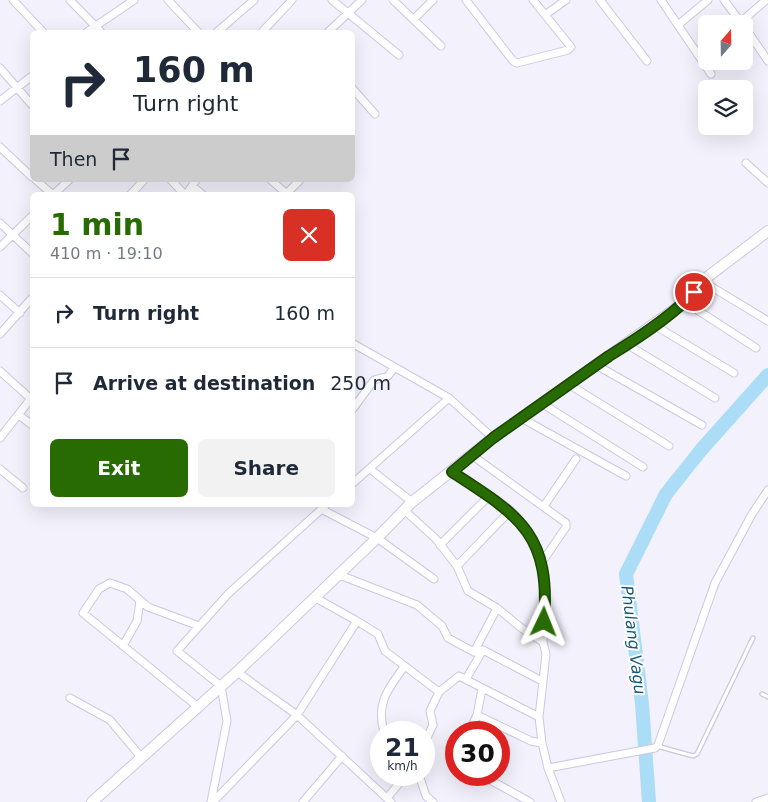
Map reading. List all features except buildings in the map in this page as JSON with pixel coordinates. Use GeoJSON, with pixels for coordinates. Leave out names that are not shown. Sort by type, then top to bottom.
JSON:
{"type":"FeatureCollection","features":[{"type":"Feature","properties":{"kind":"street"},"geometry":{"type":"LineString","coordinates":[[13,0],[41,30]]}},
{"type":"Feature","properties":{"kind":"street"},"geometry":{"type":"LineString","coordinates":[[70,0],[99,30]]}},
{"type":"Feature","properties":{"kind":"street"},"geometry":{"type":"LineString","coordinates":[[90,30],[134,0]]}},
{"type":"Feature","properties":{"kind":"street"},"geometry":{"type":"LineString","coordinates":[[168,0],[196,30]]}},
{"type":"Feature","properties":{"kind":"street"},"geometry":{"type":"LineString","coordinates":[[264,30],[292,0]]}},
{"type":"Feature","properties":{"kind":"street"},"geometry":{"type":"LineString","coordinates":[[332,0],[399,55]]}},
{"type":"Feature","properties":{"kind":"street"},"geometry":{"type":"LineString","coordinates":[[330,30],[362,0]]}},
{"type":"Feature","properties":{"kind":"street"},"geometry":{"type":"LineString","coordinates":[[393,0],[441,46]]}},
{"type":"Feature","properties":{"kind":"street"},"geometry":{"type":"LineString","coordinates":[[414,19],[434,0]]}},
{"type":"Feature","properties":{"kind":"street"},"geometry":{"type":"LineString","coordinates":[[466,0],[513,61],[517,63],[570,49],[570,44],[533,0]]}},
{"type":"Feature","properties":{"kind":"street"},"geometry":{"type":"LineString","coordinates":[[545,15],[566,0]]}},
{"type":"Feature","properties":{"kind":"street"},"geometry":{"type":"LineString","coordinates":[[600,0],[647,61]]}},
{"type":"Feature","properties":{"kind":"street"},"geometry":{"type":"LineString","coordinates":[[661,0],[711,74]]}},
{"type":"Feature","properties":{"kind":"street"},"geometry":{"type":"LineString","coordinates":[[678,25],[708,0]]}},
{"type":"Feature","properties":{"kind":"street"},"geometry":{"type":"LineString","coordinates":[[724,0],[735,15]]}},
{"type":"Feature","properties":{"kind":"street"},"geometry":{"type":"LineString","coordinates":[[751,15],[766,0]]}},
{"type":"Feature","properties":{"kind":"street"},"geometry":{"type":"LineString","coordinates":[[219,30],[249,2]]}},
{"type":"Feature","properties":{"kind":"street"},"geometry":{"type":"LineString","coordinates":[[753,40],[768,62]]}},
{"type":"Feature","properties":{"kind":"street"},"geometry":{"type":"LineString","coordinates":[[0,68],[30,103]]}},
{"type":"Feature","properties":{"kind":"street"},"geometry":{"type":"LineString","coordinates":[[0,101],[30,78]]}},
{"type":"Feature","properties":{"kind":"street"},"geometry":{"type":"LineString","coordinates":[[355,91],[376,114]]}},
{"type":"Feature","properties":{"kind":"street"},"geometry":{"type":"LineString","coordinates":[[0,147],[30,175]]}},
{"type":"Feature","properties":{"kind":"street"},"geometry":{"type":"LineString","coordinates":[[746,163],[768,183]]}},
{"type":"Feature","properties":{"kind":"street"},"geometry":{"type":"LineString","coordinates":[[38,182],[50,192]]}},
{"type":"Feature","properties":{"kind":"street"},"geometry":{"type":"LineString","coordinates":[[56,192],[67,182]]}},
{"type":"Feature","properties":{"kind":"street"},"geometry":{"type":"LineString","coordinates":[[133,192],[142,182]]}},
{"type":"Feature","properties":{"kind":"street"},"geometry":{"type":"LineString","coordinates":[[173,182],[182,192]]}},
{"type":"Feature","properties":{"kind":"street"},"geometry":{"type":"LineString","coordinates":[[273,182],[284,192]]}},
{"type":"Feature","properties":{"kind":"street"},"geometry":{"type":"LineString","coordinates":[[290,192],[298,182]]}},
{"type":"Feature","properties":{"kind":"street"},"geometry":{"type":"LineString","coordinates":[[0,247],[30,218]]}},
{"type":"Feature","properties":{"kind":"street"},"geometry":{"type":"LineString","coordinates":[[0,223],[30,251]]}},
{"type":"Feature","properties":{"kind":"street"},"geometry":{"type":"LineString","coordinates":[[92,802],[237,672],[337,574],[378,538],[412,502],[473,456],[493,438],[523,419],[596,365],[628,345],[685,302],[702,282],[768,232]]}},
{"type":"Feature","properties":{"kind":"street"},"geometry":{"type":"LineString","coordinates":[[702,282],[768,321]]}},
{"type":"Feature","properties":{"kind":"street"},"geometry":{"type":"LineString","coordinates":[[0,295],[20,313]]}},
{"type":"Feature","properties":{"kind":"street"},"geometry":{"type":"LineString","coordinates":[[0,334],[30,300]]}},
{"type":"Feature","properties":{"kind":"street"},"geometry":{"type":"LineString","coordinates":[[685,302],[756,348]]}},
{"type":"Feature","properties":{"kind":"street"},"geometry":{"type":"LineString","coordinates":[[654,325],[734,373]]}},
{"type":"Feature","properties":{"kind":"street"},"geometry":{"type":"LineString","coordinates":[[355,345],[449,398],[493,438]]}},
{"type":"Feature","properties":{"kind":"street"},"geometry":{"type":"LineString","coordinates":[[628,345],[715,398]]}},
{"type":"Feature","properties":{"kind":"street"},"geometry":{"type":"LineString","coordinates":[[596,365],[702,424]]}},
{"type":"Feature","properties":{"kind":"street"},"geometry":{"type":"LineString","coordinates":[[355,406],[374,380],[388,376],[394,368]]}},
{"type":"Feature","properties":{"kind":"street"},"geometry":{"type":"LineString","coordinates":[[0,371],[30,396]]}},
{"type":"Feature","properties":{"kind":"street"},"geometry":{"type":"LineString","coordinates":[[570,385],[669,446]]}},
{"type":"Feature","properties":{"kind":"street"},"geometry":{"type":"LineString","coordinates":[[355,479],[370,469],[449,398]]}},
{"type":"Feature","properties":{"kind":"street"},"geometry":{"type":"LineString","coordinates":[[0,438],[30,401]]}},
{"type":"Feature","properties":{"kind":"street"},"geometry":{"type":"LineString","coordinates":[[543,404],[643,468]]}},
{"type":"Feature","properties":{"kind":"street"},"geometry":{"type":"LineString","coordinates":[[19,415],[30,423]]}},
{"type":"Feature","properties":{"kind":"street"},"geometry":{"type":"LineString","coordinates":[[523,419],[626,476]]}},
{"type":"Feature","properties":{"kind":"street"},"geometry":{"type":"LineString","coordinates":[[473,456],[544,506],[567,525],[540,565]]}},
{"type":"Feature","properties":{"kind":"street"},"geometry":{"type":"LineString","coordinates":[[544,506],[576,459]]}},
{"type":"Feature","properties":{"kind":"street"},"geometry":{"type":"LineString","coordinates":[[0,469],[23,488]]}},
{"type":"Feature","properties":{"kind":"street"},"geometry":{"type":"LineString","coordinates":[[370,469],[412,502]]}},
{"type":"Feature","properties":{"kind":"street"},"geometry":{"type":"LineString","coordinates":[[452,472],[510,511],[534,540],[546,603],[542,642],[546,654],[539,717],[542,744],[548,768],[561,802]]}},
{"type":"Feature","properties":{"kind":"street"},"geometry":{"type":"LineString","coordinates":[[548,768],[649,751],[657,746],[716,583],[752,514],[768,490]]}},
{"type":"Feature","properties":{"kind":"street"},"geometry":{"type":"LineString","coordinates":[[440,545],[489,496]]}},
{"type":"Feature","properties":{"kind":"street"},"geometry":{"type":"LineString","coordinates":[[212,802],[227,721],[221,686],[177,651],[228,594],[323,507],[378,538],[434,579]]}},
{"type":"Feature","properties":{"kind":"street"},"geometry":{"type":"LineString","coordinates":[[404,510],[440,545],[457,566],[468,591],[497,608],[542,642]]}},
{"type":"Feature","properties":{"kind":"street"},"geometry":{"type":"LineString","coordinates":[[457,566],[510,511]]}},
{"type":"Feature","properties":{"kind":"street"},"geometry":{"type":"LineString","coordinates":[[337,574],[418,605],[442,626],[448,638],[474,652],[483,650],[542,681]]}},
{"type":"Feature","properties":{"kind":"street"},"geometry":{"type":"LineString","coordinates":[[198,707],[124,644],[84,615],[84,608],[98,589],[110,583],[127,589],[148,606],[199,626]]}},
{"type":"Feature","properties":{"kind":"street"},"geometry":{"type":"LineString","coordinates":[[314,597],[378,634],[385,651],[439,692]]}},
{"type":"Feature","properties":{"kind":"street"},"geometry":{"type":"LineString","coordinates":[[124,644],[136,621],[140,601]]}},
{"type":"Feature","properties":{"kind":"street"},"geometry":{"type":"LineString","coordinates":[[474,652],[497,608]]}},
{"type":"Feature","properties":{"kind":"street"},"geometry":{"type":"LineString","coordinates":[[212,802],[297,715],[357,621]]}},
{"type":"Feature","properties":{"kind":"street"},"geometry":{"type":"LineString","coordinates":[[466,679],[483,650]]}},
{"type":"Feature","properties":{"kind":"street"},"geometry":{"type":"LineString","coordinates":[[381,721],[385,694],[404,667]]}},
{"type":"Feature","properties":{"kind":"street"},"geometry":{"type":"LineString","coordinates":[[237,672],[297,715],[389,800],[399,786]]}},
{"type":"Feature","properties":{"kind":"street"},"geometry":{"type":"LineString","coordinates":[[432,721],[430,711],[439,692],[457,676],[539,717]]}},
{"type":"Feature","properties":{"kind":"street"},"geometry":{"type":"LineString","coordinates":[[474,721],[482,689]]}},
{"type":"Feature","properties":{"kind":"street"},"geometry":{"type":"LineString","coordinates":[[70,698],[110,720],[141,757]]}},
{"type":"Feature","properties":{"kind":"street"},"geometry":{"type":"LineString","coordinates":[[477,715],[531,741],[542,744]]}},
{"type":"Feature","properties":{"kind":"street"},"geometry":{"type":"LineString","coordinates":[[303,802],[342,756]]}},
{"type":"Feature","properties":{"kind":"street"},"geometry":{"type":"LineString","coordinates":[[423,786],[426,796],[433,802]]}},
{"type":"Feature","properties":{"kind":"street"},"geometry":{"type":"LineString","coordinates":[[501,786],[530,802]]}},
{"type":"Feature","properties":{"kind":"street"},"geometry":{"type":"LineString","coordinates":[[756,802],[768,798]]}},
{"type":"Feature","properties":{"kind":"lane"},"geometry":{"type":"LineString","coordinates":[[657,746],[693,756],[697,754],[753,638]]}},
{"type":"Feature","properties":{"kind":"lane"},"geometry":{"type":"LineString","coordinates":[[762,694],[768,697]]}},
{"type":"Feature","properties":{"kind":"waterway","name":"Phulang Vagu"},"geometry":{"type":"LineString","coordinates":[[649,802],[642,704],[626,574],[666,494],[701,450],[768,375]]}},
{"type":"Feature","properties":{"kind":"route"},"geometry":{"type":"LineString","coordinates":[[544,622],[546,603],[534,540],[510,511],[452,472],[493,438],[533,412],[609,356],[628,345],[685,302],[694,292]]}}]}
